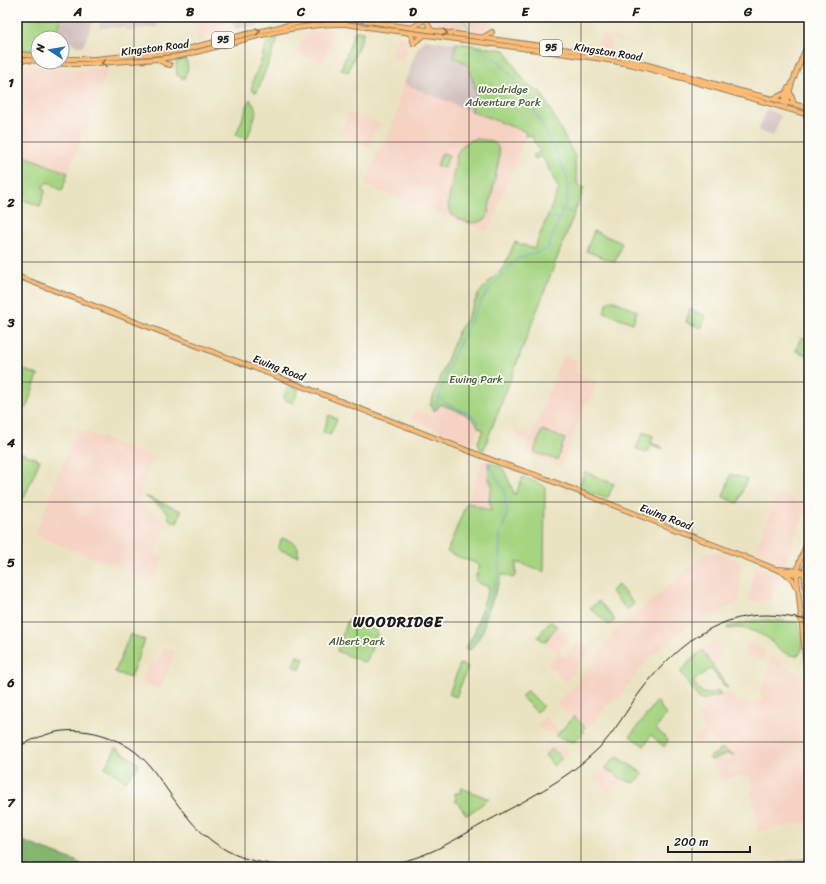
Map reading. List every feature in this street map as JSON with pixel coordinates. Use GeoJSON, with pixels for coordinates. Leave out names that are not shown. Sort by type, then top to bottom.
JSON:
{"type":"FeatureCollection","features":[{"type":"Feature","properties":{"kind":"main road","name":"Kingston Road"},"geometry":{"type":"LineString","coordinates":[[70,59],[171,52],[307,21],[346,17],[411,28],[626,59],[809,108]]}},
{"type":"Feature","properties":{"kind":"main road"},"geometry":{"type":"LineString","coordinates":[[411,28],[424,19],[431,30]]}},
{"type":"Feature","properties":{"kind":"main road","name":"Kingston Road"},"geometry":{"type":"LineString","coordinates":[[70,63],[84,64],[157,59],[178,56],[243,40],[318,25],[351,25],[604,59],[636,65],[809,115]]}},
{"type":"Feature","properties":{"kind":"main road"},"geometry":{"type":"LineString","coordinates":[[482,38],[493,32],[497,40]]}},
{"type":"Feature","properties":{"kind":"main road"},"geometry":{"type":"LineString","coordinates":[[409,33],[415,43],[425,35]]}},
{"type":"Feature","properties":{"kind":"main road"},"geometry":{"type":"LineString","coordinates":[[784,108],[788,92],[809,40]]}},
{"type":"Feature","properties":{"kind":"main road"},"geometry":{"type":"LineString","coordinates":[[17,54],[30,55]]}},
{"type":"Feature","properties":{"kind":"main road"},"geometry":{"type":"LineString","coordinates":[[157,59],[171,66],[178,56]]}},
{"type":"Feature","properties":{"kind":"main road"},"geometry":{"type":"LineString","coordinates":[[17,59],[30,60]]}},
{"type":"Feature","properties":{"kind":"main road"},"geometry":{"type":"LineString","coordinates":[[772,99],[788,92]]}},
{"type":"Feature","properties":{"kind":"main road"},"geometry":{"type":"LineString","coordinates":[[788,92],[794,104]]}},
{"type":"Feature","properties":{"kind":"main road","name":"Ewing Road"},"geometry":{"type":"LineString","coordinates":[[17,276],[774,568],[783,571],[804,572]]}},
{"type":"Feature","properties":{"kind":"main road"},"geometry":{"type":"LineString","coordinates":[[809,537],[797,572],[809,696]]}},
{"type":"Feature","properties":{"kind":"main road"},"geometry":{"type":"LineString","coordinates":[[809,555],[804,572],[809,621]]}},
{"type":"Feature","properties":{"kind":"main road"},"geometry":{"type":"LineString","coordinates":[[798,591],[793,580],[783,571],[793,567],[801,558]]}},
{"type":"Feature","properties":{"kind":"shaded area"},"geometry":{"type":"Polygon","coordinates":[[[63,17],[95,17],[83,46],[70,42],[70,30],[58,30],[63,17]]]}},
{"type":"Feature","properties":{"kind":"shaded area"},"geometry":{"type":"Polygon","coordinates":[[[103,17],[156,17],[157,27],[126,31],[126,27],[99,28],[103,17]]]}},
{"type":"Feature","properties":{"kind":"shaded area"},"geometry":{"type":"Polygon","coordinates":[[[194,17],[223,17],[224,33],[222,35],[197,42],[194,17]]]}},
{"type":"Feature","properties":{"kind":"shaded area"},"geometry":{"type":"Polygon","coordinates":[[[232,17],[257,17],[258,26],[236,29],[233,27],[232,17]]]}},
{"type":"Feature","properties":{"kind":"shaded area"},"geometry":{"type":"Polygon","coordinates":[[[385,17],[459,17],[467,32],[385,20],[385,17]]]}},
{"type":"Feature","properties":{"kind":"shaded area"},"geometry":{"type":"Polygon","coordinates":[[[464,17],[494,17],[490,27],[483,34],[474,32],[469,20],[464,17]]]}},
{"type":"Feature","properties":{"kind":"shaded area"},"geometry":{"type":"Polygon","coordinates":[[[335,29],[323,62],[297,53],[305,34],[319,30],[335,29]]]}},
{"type":"Feature","properties":{"kind":"shaded area"},"geometry":{"type":"Polygon","coordinates":[[[601,34],[622,39],[621,42],[611,39],[609,50],[598,48],[601,34]]]}},
{"type":"Feature","properties":{"kind":"shaded area"},"geometry":{"type":"Polygon","coordinates":[[[398,36],[408,38],[409,40],[403,62],[390,56],[398,36]]]}},
{"type":"Feature","properties":{"kind":"shaded area"},"geometry":{"type":"Polygon","coordinates":[[[425,40],[456,43],[453,57],[465,62],[469,66],[477,96],[471,111],[404,84],[418,47],[425,40]]]}},
{"type":"Feature","properties":{"kind":"shaded area"},"geometry":{"type":"Polygon","coordinates":[[[17,65],[30,67],[30,70],[68,71],[109,67],[68,173],[17,153],[17,148],[21,138],[17,137],[17,65]]]}},
{"type":"Feature","properties":{"kind":"shaded area"},"geometry":{"type":"Polygon","coordinates":[[[404,84],[527,132],[488,232],[365,185],[380,145],[386,142],[399,107],[398,100],[404,84]]]}},
{"type":"Feature","properties":{"kind":"shaded area"},"geometry":{"type":"Polygon","coordinates":[[[767,109],[781,116],[773,136],[758,131],[767,109]]]}},
{"type":"Feature","properties":{"kind":"shaded area"},"geometry":{"type":"Polygon","coordinates":[[[349,112],[380,124],[373,135],[369,146],[340,135],[349,112]]]}},
{"type":"Feature","properties":{"kind":"shaded area"},"geometry":{"type":"Polygon","coordinates":[[[563,355],[578,361],[574,372],[597,381],[590,401],[587,400],[561,467],[525,452],[529,442],[515,437],[517,429],[532,435],[563,355]]]}},
{"type":"Feature","properties":{"kind":"shaded area"},"geometry":{"type":"Polygon","coordinates":[[[440,404],[471,416],[477,422],[479,427],[473,443],[469,443],[411,418],[416,410],[432,416],[440,404]]]}},
{"type":"Feature","properties":{"kind":"shaded area"},"geometry":{"type":"Polygon","coordinates":[[[77,428],[153,457],[137,500],[139,504],[164,520],[165,523],[154,554],[163,558],[154,582],[35,535],[77,428]]]}},
{"type":"Feature","properties":{"kind":"shaded area"},"geometry":{"type":"Polygon","coordinates":[[[483,460],[488,462],[489,479],[492,486],[489,497],[491,512],[467,502],[483,460]]]}},
{"type":"Feature","properties":{"kind":"shaded area"},"geometry":{"type":"Polygon","coordinates":[[[778,493],[808,504],[784,566],[754,554],[778,493]]]}},
{"type":"Feature","properties":{"kind":"shaded area"},"geometry":{"type":"Polygon","coordinates":[[[714,551],[738,560],[741,565],[739,603],[686,627],[646,661],[617,700],[614,698],[587,729],[574,716],[571,718],[556,704],[574,687],[616,631],[707,553],[714,551]]]}},
{"type":"Feature","properties":{"kind":"shaded area"},"geometry":{"type":"Polygon","coordinates":[[[757,566],[781,575],[771,600],[750,602],[749,600],[754,567],[757,566]]]}},
{"type":"Feature","properties":{"kind":"shaded area"},"geometry":{"type":"Polygon","coordinates":[[[557,626],[570,635],[558,652],[545,642],[557,626]]]}},
{"type":"Feature","properties":{"kind":"shaded area"},"geometry":{"type":"Polygon","coordinates":[[[578,641],[590,650],[566,682],[548,665],[558,652],[565,657],[578,641]]]}},
{"type":"Feature","properties":{"kind":"shaded area"},"geometry":{"type":"Polygon","coordinates":[[[748,642],[753,643],[764,650],[764,660],[745,656],[748,642]]]}},
{"type":"Feature","properties":{"kind":"shaded area"},"geometry":{"type":"Polygon","coordinates":[[[714,643],[724,657],[716,662],[718,667],[715,671],[702,650],[714,643]]]}},
{"type":"Feature","properties":{"kind":"shaded area"},"geometry":{"type":"Polygon","coordinates":[[[164,647],[174,651],[175,653],[159,689],[142,683],[149,663],[159,660],[164,647]]]}},
{"type":"Feature","properties":{"kind":"shaded area"},"geometry":{"type":"Polygon","coordinates":[[[772,657],[801,677],[809,720],[809,822],[758,831],[749,775],[720,779],[718,767],[711,760],[726,754],[733,755],[722,749],[711,736],[698,745],[693,739],[706,729],[697,716],[706,709],[700,700],[731,693],[740,705],[763,701],[761,687],[766,682],[770,658],[772,657]]]}},
{"type":"Feature","properties":{"kind":"shaded area"},"geometry":{"type":"Polygon","coordinates":[[[545,717],[559,731],[556,735],[538,728],[537,725],[545,717]]]}},
{"type":"Feature","properties":{"kind":"shaded area"},"geometry":{"type":"Polygon","coordinates":[[[549,742],[568,751],[562,758],[552,749],[545,755],[540,750],[549,742]]]}},
{"type":"Feature","properties":{"kind":"shaded area"},"geometry":{"type":"Polygon","coordinates":[[[605,768],[623,779],[608,793],[595,777],[605,768]]]}},
{"type":"Feature","properties":{"kind":"green space"},"geometry":{"type":"Polygon","coordinates":[[[17,17],[62,17],[57,30],[30,30],[30,50],[17,49],[17,17]]]}},
{"type":"Feature","properties":{"kind":"green space"},"geometry":{"type":"Polygon","coordinates":[[[355,31],[364,32],[348,72],[341,69],[355,31]]]}},
{"type":"Feature","properties":{"kind":"green space"},"geometry":{"type":"Polygon","coordinates":[[[278,39],[257,92],[251,90],[268,40],[278,39]]]}},
{"type":"Feature","properties":{"kind":"green space","name":"Ewing Park"},"geometry":{"type":"Polygon","coordinates":[[[456,43],[505,50],[529,86],[541,92],[575,157],[578,185],[584,188],[483,451],[480,449],[478,442],[483,430],[479,428],[468,415],[440,404],[434,411],[430,405],[458,332],[466,320],[478,295],[503,268],[515,242],[534,249],[559,189],[542,156],[535,159],[533,155],[540,152],[531,135],[525,137],[526,132],[471,111],[477,95],[469,67],[465,62],[453,57],[456,43]]]}},
{"type":"Feature","properties":{"kind":"green space"},"geometry":{"type":"Polygon","coordinates":[[[186,59],[188,69],[184,79],[177,75],[176,63],[180,60],[186,59]]]}},
{"type":"Feature","properties":{"kind":"green space"},"geometry":{"type":"Polygon","coordinates":[[[250,99],[257,111],[247,139],[236,135],[250,99]]]}},
{"type":"Feature","properties":{"kind":"green space"},"geometry":{"type":"Polygon","coordinates":[[[471,140],[487,140],[494,143],[498,148],[499,159],[487,218],[473,223],[461,220],[452,215],[448,204],[457,154],[462,146],[471,140]]]}},
{"type":"Feature","properties":{"kind":"green space"},"geometry":{"type":"Polygon","coordinates":[[[17,153],[68,173],[62,191],[48,182],[43,186],[45,192],[40,206],[21,199],[26,190],[17,184],[17,153]]]}},
{"type":"Feature","properties":{"kind":"green space"},"geometry":{"type":"Polygon","coordinates":[[[442,153],[449,155],[444,168],[437,166],[442,153]]]}},
{"type":"Feature","properties":{"kind":"green space"},"geometry":{"type":"Polygon","coordinates":[[[594,231],[622,243],[615,262],[586,251],[594,231]]]}},
{"type":"Feature","properties":{"kind":"green space"},"geometry":{"type":"Polygon","coordinates":[[[612,300],[637,311],[633,323],[604,312],[608,302],[612,300]]]}},
{"type":"Feature","properties":{"kind":"green space"},"geometry":{"type":"Polygon","coordinates":[[[690,309],[706,316],[701,328],[686,322],[690,309]]]}},
{"type":"Feature","properties":{"kind":"green space"},"geometry":{"type":"Polygon","coordinates":[[[801,337],[809,340],[809,356],[796,351],[801,337]]]}},
{"type":"Feature","properties":{"kind":"green space"},"geometry":{"type":"Polygon","coordinates":[[[17,367],[38,375],[26,408],[17,405],[17,367]]]}},
{"type":"Feature","properties":{"kind":"green space"},"geometry":{"type":"Polygon","coordinates":[[[288,386],[299,389],[293,403],[283,399],[288,386]]]}},
{"type":"Feature","properties":{"kind":"green space"},"geometry":{"type":"Polygon","coordinates":[[[329,415],[337,419],[330,435],[323,432],[329,415]]]}},
{"type":"Feature","properties":{"kind":"green space"},"geometry":{"type":"Polygon","coordinates":[[[542,430],[565,439],[557,460],[534,452],[542,430]]]}},
{"type":"Feature","properties":{"kind":"green space"},"geometry":{"type":"Polygon","coordinates":[[[643,432],[653,436],[651,443],[662,447],[662,449],[650,444],[647,453],[636,449],[643,432]]]}},
{"type":"Feature","properties":{"kind":"green space"},"geometry":{"type":"Polygon","coordinates":[[[17,451],[40,460],[24,498],[17,495],[17,451]]]}},
{"type":"Feature","properties":{"kind":"green space"},"geometry":{"type":"Polygon","coordinates":[[[488,462],[503,468],[515,495],[523,477],[545,487],[544,572],[516,562],[516,575],[513,578],[502,574],[482,632],[470,650],[465,648],[474,634],[489,587],[478,583],[475,579],[480,565],[447,552],[467,502],[491,511],[489,497],[492,486],[489,479],[488,462]]]}},
{"type":"Feature","properties":{"kind":"green space"},"geometry":{"type":"Polygon","coordinates":[[[585,472],[614,484],[608,497],[605,498],[581,489],[579,486],[585,472]]]}},
{"type":"Feature","properties":{"kind":"green space"},"geometry":{"type":"Polygon","coordinates":[[[731,474],[747,479],[738,503],[723,497],[731,474]]]}},
{"type":"Feature","properties":{"kind":"green space"},"geometry":{"type":"Polygon","coordinates":[[[145,496],[181,511],[177,523],[170,520],[168,516],[169,514],[145,496]]]}},
{"type":"Feature","properties":{"kind":"green space"},"geometry":{"type":"Polygon","coordinates":[[[282,538],[291,541],[298,547],[298,556],[278,549],[282,538]]]}},
{"type":"Feature","properties":{"kind":"green space"},"geometry":{"type":"Polygon","coordinates":[[[618,585],[634,604],[627,610],[611,591],[618,585]]]}},
{"type":"Feature","properties":{"kind":"green space"},"geometry":{"type":"Polygon","coordinates":[[[599,601],[615,620],[609,625],[590,608],[599,601]]]}},
{"type":"Feature","properties":{"kind":"green space","name":"Albert Park"},"geometry":{"type":"Polygon","coordinates":[[[348,620],[378,631],[366,663],[337,651],[348,620]]]}},
{"type":"Feature","properties":{"kind":"green space"},"geometry":{"type":"Polygon","coordinates":[[[766,620],[798,622],[802,644],[802,650],[800,653],[793,655],[785,653],[762,635],[745,629],[728,629],[727,627],[752,621],[766,620]]]}},
{"type":"Feature","properties":{"kind":"green space"},"geometry":{"type":"Polygon","coordinates":[[[549,622],[557,626],[545,642],[538,637],[549,622]]]}},
{"type":"Feature","properties":{"kind":"green space"},"geometry":{"type":"Polygon","coordinates":[[[130,634],[145,640],[130,678],[115,672],[130,634]]]}},
{"type":"Feature","properties":{"kind":"green space"},"geometry":{"type":"Polygon","coordinates":[[[702,650],[728,688],[724,686],[711,668],[693,682],[702,693],[712,694],[718,690],[721,695],[700,700],[680,671],[702,650]]]}},
{"type":"Feature","properties":{"kind":"green space"},"geometry":{"type":"Polygon","coordinates":[[[297,656],[304,658],[300,670],[293,667],[297,656]]]}},
{"type":"Feature","properties":{"kind":"green space"},"geometry":{"type":"Polygon","coordinates":[[[460,664],[468,667],[456,697],[449,694],[460,664]]]}},
{"type":"Feature","properties":{"kind":"green space"},"geometry":{"type":"Polygon","coordinates":[[[527,690],[543,706],[537,712],[521,697],[527,690]]]}},
{"type":"Feature","properties":{"kind":"green space"},"geometry":{"type":"Polygon","coordinates":[[[657,701],[666,715],[656,729],[668,740],[664,747],[651,735],[644,746],[630,736],[657,701]]]}},
{"type":"Feature","properties":{"kind":"green space"},"geometry":{"type":"Polygon","coordinates":[[[574,716],[585,727],[582,730],[584,732],[576,739],[577,740],[573,742],[556,736],[574,716]]]}},
{"type":"Feature","properties":{"kind":"green space"},"geometry":{"type":"Polygon","coordinates":[[[116,748],[139,764],[135,771],[126,780],[105,767],[116,748]]]}},
{"type":"Feature","properties":{"kind":"green space"},"geometry":{"type":"Polygon","coordinates":[[[552,749],[562,758],[554,766],[545,755],[552,749]]]}},
{"type":"Feature","properties":{"kind":"green space"},"geometry":{"type":"Polygon","coordinates":[[[722,749],[734,755],[726,754],[711,760],[709,758],[722,749]]]}},
{"type":"Feature","properties":{"kind":"green space"},"geometry":{"type":"Polygon","coordinates":[[[616,756],[644,774],[634,783],[623,779],[605,768],[616,756]]]}},
{"type":"Feature","properties":{"kind":"green space"},"geometry":{"type":"Polygon","coordinates":[[[462,787],[489,799],[467,815],[456,801],[455,793],[460,793],[462,787]]]}},
{"type":"Feature","properties":{"kind":"green space"},"geometry":{"type":"Polygon","coordinates":[[[17,839],[76,861],[84,866],[89,867],[17,867],[17,839]]]}},
{"type":"Feature","properties":{"kind":"green space"},"geometry":{"type":"Polygon","coordinates":[[[809,858],[809,867],[755,867],[809,858]]]}},
{"type":"Feature","properties":{"kind":"waterway"},"geometry":{"type":"LineString","coordinates":[[462,17],[469,29]]}},
{"type":"Feature","properties":{"kind":"waterway"},"geometry":{"type":"LineString","coordinates":[[433,409],[435,408],[452,359],[477,308],[490,288],[517,259],[545,250],[548,247],[567,200],[568,184],[566,174],[529,99],[500,62],[474,45]]}},
{"type":"Feature","properties":{"kind":"waterway"},"geometry":{"type":"LineString","coordinates":[[564,210],[573,213]]}},
{"type":"Feature","properties":{"kind":"waterway"},"geometry":{"type":"LineString","coordinates":[[553,217],[559,219]]}},
{"type":"Feature","properties":{"kind":"waterway"},"geometry":{"type":"LineString","coordinates":[[439,396],[448,404],[471,415],[479,424]]}},
{"type":"Feature","properties":{"kind":"waterway"},"geometry":{"type":"LineString","coordinates":[[467,648],[477,635],[499,572],[500,533],[507,512],[504,490],[489,463]]}},
{"type":"Feature","properties":{"kind":"railway"},"geometry":{"type":"LineString","coordinates":[[17,747],[36,738],[56,732],[82,731],[107,736],[130,748],[149,765],[186,815],[202,833],[226,850],[240,857],[270,864],[302,866],[360,866],[395,863],[415,858],[445,845],[529,798],[572,771],[598,749],[615,729],[640,692],[665,663],[680,649],[711,628],[747,616],[772,615],[809,620]]}},
{"type":"Feature","properties":{"kind":"district","name":"WOODRIDGE"},"geometry":{"type":"Point","coordinates":[398,622]}},
{"type":"Feature","properties":{"kind":"park label","name":"Woodridge Adventure Park"},"geometry":{"type":"Point","coordinates":[503,95]}}]}
